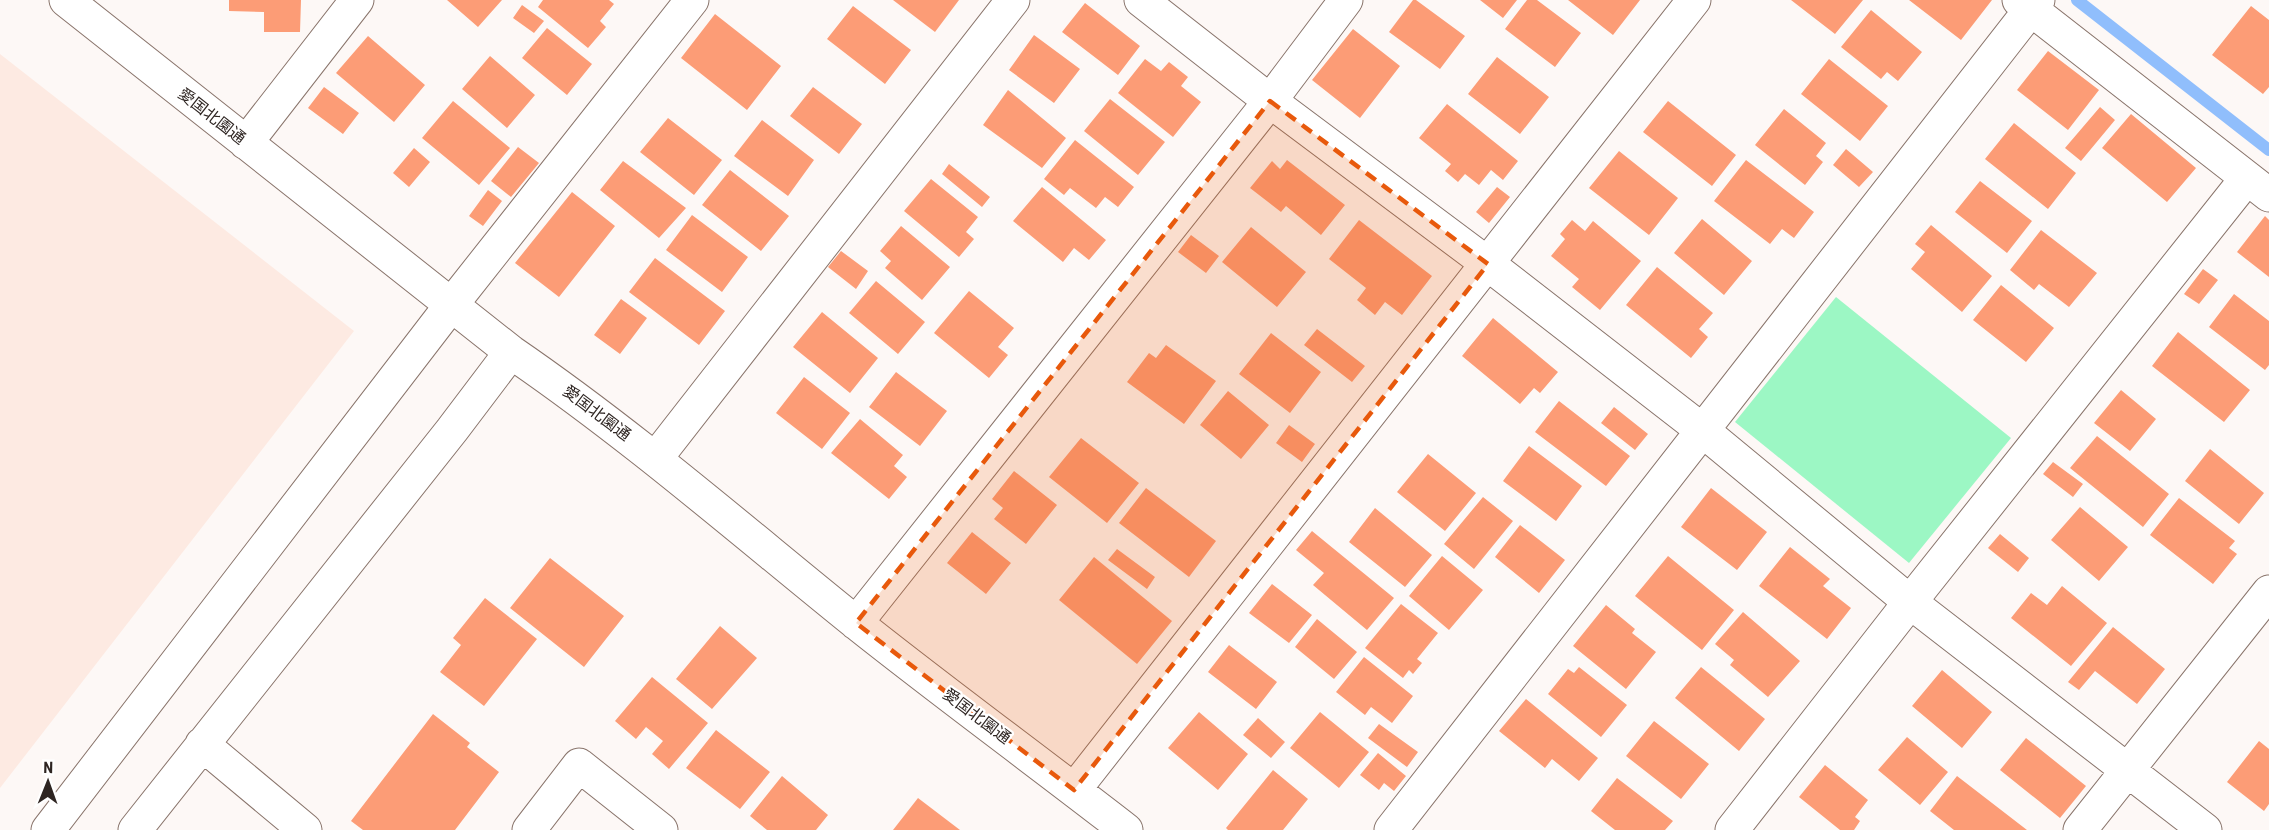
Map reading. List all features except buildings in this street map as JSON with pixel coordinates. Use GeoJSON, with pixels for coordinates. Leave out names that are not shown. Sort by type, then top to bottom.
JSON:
{"type":"FeatureCollection","features":[{"type":"Feature","properties":{"kind":"street","name":"愛国北園通"},"geometry":{"type":"LineString","coordinates":[[66,0],[512,352],[656,458],[856,623],[1126,830]]}},
{"type":"Feature","properties":{"kind":"street"},"geometry":{"type":"LineString","coordinates":[[246,143],[357,0]]}},
{"type":"Feature","properties":{"kind":"street"},"geometry":{"type":"LineString","coordinates":[[48,830],[452,304],[692,0]]}},
{"type":"Feature","properties":{"kind":"street"},"geometry":{"type":"LineString","coordinates":[[656,458],[1013,0]]}},
{"type":"Feature","properties":{"kind":"street"},"geometry":{"type":"LineString","coordinates":[[1141,0],[1702,430],[1910,602],[2205,830]]}},
{"type":"Feature","properties":{"kind":"street"},"geometry":{"type":"LineString","coordinates":[[856,623],[1270,101],[1346,0]]}},
{"type":"Feature","properties":{"kind":"street"},"geometry":{"type":"LineString","coordinates":[[1074,790],[1694,0]]}},
{"type":"Feature","properties":{"kind":"street"},"geometry":{"type":"LineString","coordinates":[[1392,830],[2030,3],[2258,187],[1910,602],[1732,830]]}},
{"type":"Feature","properties":{"kind":"street"},"geometry":{"type":"LineString","coordinates":[[135,830],[512,352]]}},
{"type":"Feature","properties":{"kind":"street"},"geometry":{"type":"LineString","coordinates":[[2080,830],[2269,592]]}},
{"type":"Feature","properties":{"kind":"street"},"geometry":{"type":"LineString","coordinates":[[202,744],[305,830]]}},
{"type":"Feature","properties":{"kind":"street"},"geometry":{"type":"LineString","coordinates":[[528,830],[579,765],[661,830]]}},
{"type":"Feature","properties":{"kind":"highlighted area"},"geometry":{"type":"Polygon","coordinates":[[[1270,101],[1488,264],[1074,790],[856,623],[1270,101]]]}},
{"type":"Feature","properties":{"kind":"shaded area"},"geometry":{"type":"Polygon","coordinates":[[[0,54],[354,331],[0,788],[0,54]]]}},
{"type":"Feature","properties":{"kind":"green space"},"geometry":{"type":"Polygon","coordinates":[[[1836,297],[2011,438],[1909,563],[1735,422],[1836,297]]]}},
{"type":"Feature","properties":{"kind":"waterway"},"geometry":{"type":"LineString","coordinates":[[2077,0],[2269,150]]}}]}
